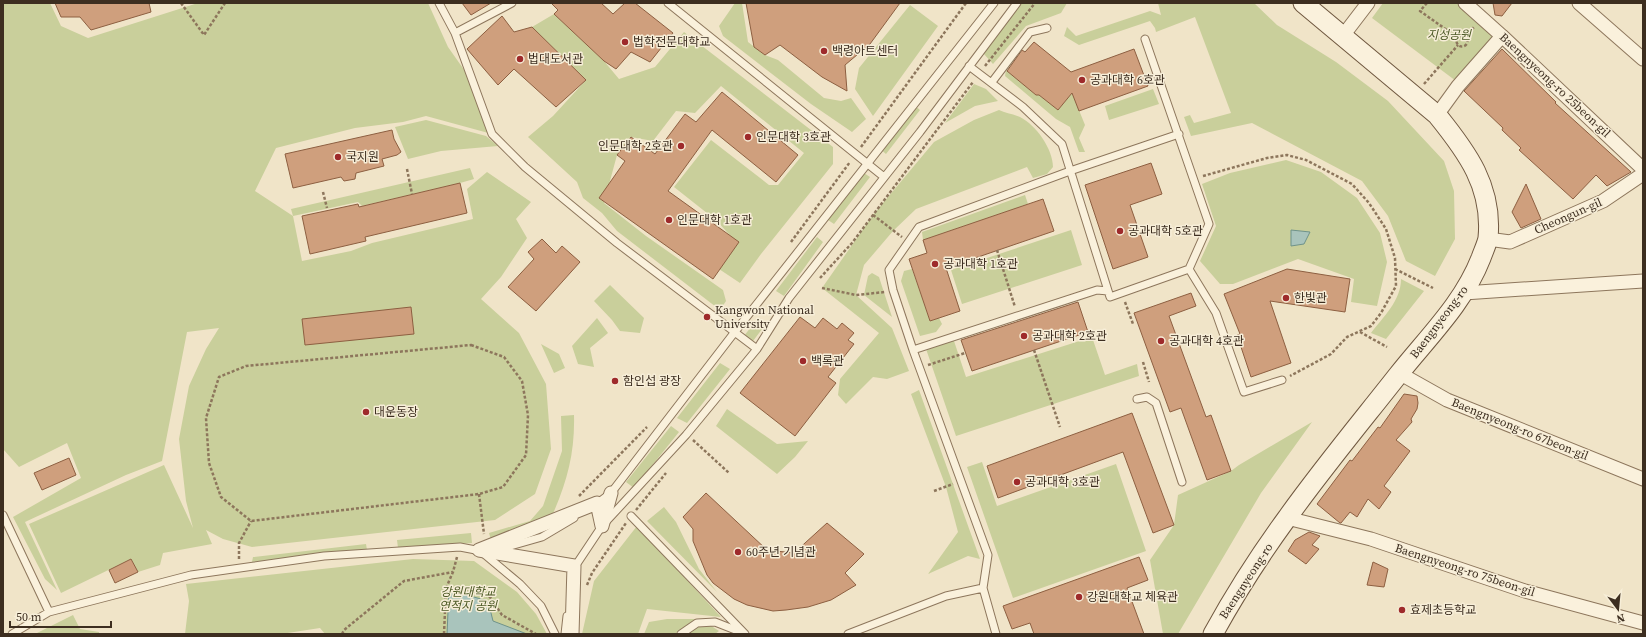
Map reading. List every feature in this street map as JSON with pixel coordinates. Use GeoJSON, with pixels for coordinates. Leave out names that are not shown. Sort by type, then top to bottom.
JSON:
{"type":"FeatureCollection","features":[{"type":"Feature","properties":{"kind":"street","name":"Baengnyeong-ro"},"geometry":{"type":"LineString","coordinates":[[1213,634],[1232,599],[1287,518],[1399,373],[1464,294],[1488,239],[1488,206],[1480,177],[1466,152],[1437,115],[1303,3]]}},
{"type":"Feature","properties":{"kind":"street"},"geometry":{"type":"LineString","coordinates":[[1342,37],[1368,3]]}},
{"type":"Feature","properties":{"kind":"street","name":"Baengnyeong-ro 25beon-gil"},"geometry":{"type":"LineString","coordinates":[[1465,3],[1643,169]]}},
{"type":"Feature","properties":{"kind":"street"},"geometry":{"type":"LineString","coordinates":[[1580,3],[1643,59]]}},
{"type":"Feature","properties":{"kind":"street"},"geometry":{"type":"LineString","coordinates":[[1437,115],[1458,86],[1502,36]]}},
{"type":"Feature","properties":{"kind":"street","name":"Cheongun-gil"},"geometry":{"type":"LineString","coordinates":[[1488,239],[1510,242],[1603,201],[1643,174]]}},
{"type":"Feature","properties":{"kind":"street"},"geometry":{"type":"LineString","coordinates":[[1464,294],[1643,281]]}},
{"type":"Feature","properties":{"kind":"street","name":"Baengnyeong-ro 67beon-gil"},"geometry":{"type":"LineString","coordinates":[[1399,373],[1447,400],[1643,479]]}},
{"type":"Feature","properties":{"kind":"street"},"geometry":{"type":"LineString","coordinates":[[485,551],[597,504],[602,526]]}},
{"type":"Feature","properties":{"kind":"street","name":"Baengnyeong-ro 75beon-gil"},"geometry":{"type":"LineString","coordinates":[[1287,518],[1371,539],[1526,591],[1642,625]]}},
{"type":"Feature","properties":{"kind":"street"},"geometry":{"type":"LineString","coordinates":[[485,551],[574,566],[572,634]]}},
{"type":"Feature","properties":{"kind":"lane"},"geometry":{"type":"LineString","coordinates":[[439,3],[455,33],[492,134],[525,166],[617,243],[757,349]]}},
{"type":"Feature","properties":{"kind":"lane"},"geometry":{"type":"LineString","coordinates":[[455,33],[512,3]]}},
{"type":"Feature","properties":{"kind":"lane"},"geometry":{"type":"LineString","coordinates":[[668,3],[884,177]]}},
{"type":"Feature","properties":{"kind":"lane"},"geometry":{"type":"LineString","coordinates":[[597,504],[611,492],[734,333],[994,3]]}},
{"type":"Feature","properties":{"kind":"lane"},"geometry":{"type":"LineString","coordinates":[[565,634],[574,566],[602,526],[722,394],[757,349],[789,298],[1017,3]]}},
{"type":"Feature","properties":{"kind":"lane"},"geometry":{"type":"LineString","coordinates":[[992,82],[1030,32],[1047,28]]}},
{"type":"Feature","properties":{"kind":"lane"},"geometry":{"type":"LineString","coordinates":[[969,66],[1023,106],[1062,144],[1110,297],[1189,269],[1209,224],[1145,39]]}},
{"type":"Feature","properties":{"kind":"lane"},"geometry":{"type":"LineString","coordinates":[[996,634],[983,588],[988,555],[919,368],[893,290],[889,270],[918,227],[1179,134]]}},
{"type":"Feature","properties":{"kind":"lane"},"geometry":{"type":"LineString","coordinates":[[1189,269],[1216,313],[1244,392],[1282,380]]}},
{"type":"Feature","properties":{"kind":"lane"},"geometry":{"type":"LineString","coordinates":[[913,350],[1097,290],[1108,291]]}},
{"type":"Feature","properties":{"kind":"lane"},"geometry":{"type":"LineString","coordinates":[[1137,399],[1147,397],[1156,404],[1182,482]]}},
{"type":"Feature","properties":{"kind":"lane"},"geometry":{"type":"LineString","coordinates":[[602,526],[611,492]]}},
{"type":"Feature","properties":{"kind":"lane"},"geometry":{"type":"LineString","coordinates":[[3,515],[49,612]]}},
{"type":"Feature","properties":{"kind":"lane"},"geometry":{"type":"LineString","coordinates":[[631,516],[745,634]]}},
{"type":"Feature","properties":{"kind":"lane"},"geometry":{"type":"LineString","coordinates":[[12,634],[49,612],[191,575],[324,556],[460,547],[485,551],[541,606],[555,634]]}},
{"type":"Feature","properties":{"kind":"lane"},"geometry":{"type":"LineString","coordinates":[[848,634],[946,596],[983,588]]}},
{"type":"Feature","properties":{"kind":"lane"},"geometry":{"type":"LineString","coordinates":[[681,634],[697,623],[714,622],[745,634]]}},
{"type":"Feature","properties":{"kind":"path"},"geometry":{"type":"LineString","coordinates":[[181,3],[204,35],[225,3]]}},
{"type":"Feature","properties":{"kind":"path"},"geometry":{"type":"LineString","coordinates":[[856,154],[966,3]]}},
{"type":"Feature","properties":{"kind":"path"},"geometry":{"type":"LineString","coordinates":[[817,281],[852,242],[979,73],[1035,3]]}},
{"type":"Feature","properties":{"kind":"path"},"geometry":{"type":"LineString","coordinates":[[1427,3],[1420,11],[1458,38],[1465,37],[1468,42],[1464,47],[1458,45]]}},
{"type":"Feature","properties":{"kind":"path"},"geometry":{"type":"LineString","coordinates":[[1414,96],[1458,45],[1458,38]]}},
{"type":"Feature","properties":{"kind":"path"},"geometry":{"type":"LineString","coordinates":[[1194,179],[1267,158],[1287,155],[1306,160],[1352,184],[1369,203],[1386,229],[1395,258],[1396,286],[1381,313],[1371,326],[1347,337],[1331,354],[1300,371]]}},
{"type":"Feature","properties":{"kind":"path"},"geometry":{"type":"LineString","coordinates":[[407,169],[412,194]]}},
{"type":"Feature","properties":{"kind":"path"},"geometry":{"type":"LineString","coordinates":[[323,192],[327,208]]}},
{"type":"Feature","properties":{"kind":"path"},"geometry":{"type":"LineString","coordinates":[[873,215],[893,231]]}},
{"type":"Feature","properties":{"kind":"path"},"geometry":{"type":"LineString","coordinates":[[997,250],[1018,317]]}},
{"type":"Feature","properties":{"kind":"path"},"geometry":{"type":"LineString","coordinates":[[1395,269],[1433,288]]}},
{"type":"Feature","properties":{"kind":"path"},"geometry":{"type":"LineString","coordinates":[[822,288],[856,295],[893,290]]}},
{"type":"Feature","properties":{"kind":"path"},"geometry":{"type":"LineString","coordinates":[[1122,293],[1133,324]]}},
{"type":"Feature","properties":{"kind":"path"},"geometry":{"type":"LineString","coordinates":[[1359,331],[1387,347]]}},
{"type":"Feature","properties":{"kind":"path"},"geometry":{"type":"LineString","coordinates":[[471,345],[504,357],[522,381],[528,415],[526,455],[503,487],[479,494],[252,520],[221,497],[209,464],[206,418],[220,377],[246,366],[471,345]]}},
{"type":"Feature","properties":{"kind":"path"},"geometry":{"type":"LineString","coordinates":[[1034,350],[1060,426]]}},
{"type":"Feature","properties":{"kind":"path"},"geometry":{"type":"LineString","coordinates":[[919,368],[965,353]]}},
{"type":"Feature","properties":{"kind":"path"},"geometry":{"type":"LineString","coordinates":[[1143,362],[1149,382]]}},
{"type":"Feature","properties":{"kind":"path"},"geometry":{"type":"LineString","coordinates":[[574,501],[648,427]]}},
{"type":"Feature","properties":{"kind":"path"},"geometry":{"type":"LineString","coordinates":[[686,435],[728,473]]}},
{"type":"Feature","properties":{"kind":"path"},"geometry":{"type":"LineString","coordinates":[[934,490],[961,482]]}},
{"type":"Feature","properties":{"kind":"path"},"geometry":{"type":"LineString","coordinates":[[479,494],[485,551]]}},
{"type":"Feature","properties":{"kind":"path"},"geometry":{"type":"LineString","coordinates":[[586,586],[592,573],[631,516]]}},
{"type":"Feature","properties":{"kind":"path"},"geometry":{"type":"LineString","coordinates":[[239,568],[239,543],[252,520]]}},
{"type":"Feature","properties":{"kind":"path"},"geometry":{"type":"LineString","coordinates":[[444,634],[446,588],[454,572],[460,547]]}},
{"type":"Feature","properties":{"kind":"path"},"geometry":{"type":"LineString","coordinates":[[342,634],[344,630],[404,581],[454,572]]}},
{"type":"Feature","properties":{"kind":"path"},"geometry":{"type":"LineString","coordinates":[[446,588],[469,590],[490,597],[502,615],[536,634]]}},
{"type":"Feature","properties":{"kind":"green space"},"geometry":{"type":"Polygon","coordinates":[[[3,3],[50,3],[61,26],[88,38],[198,3],[428,3],[448,47],[472,81],[492,134],[426,116],[403,122],[355,128],[276,148],[255,191],[293,216],[302,261],[351,251],[372,243],[473,219],[467,189],[487,172],[531,202],[516,219],[527,238],[501,277],[481,299],[519,333],[546,384],[551,449],[535,494],[495,520],[252,547],[223,539],[206,530],[212,544],[163,553],[160,565],[138,572],[131,559],[61,593],[29,524],[164,465],[193,528],[186,501],[179,439],[189,386],[206,349],[219,328],[187,332],[162,461],[126,475],[25,522],[57,590],[45,579],[13,517],[81,478],[67,443],[19,467],[3,449],[3,3]]]}},
{"type":"Feature","properties":{"kind":"green space"},"geometry":{"type":"Polygon","coordinates":[[[735,3],[742,3],[748,42],[765,55],[778,60],[824,98],[841,101],[851,98],[866,119],[852,132],[811,104],[723,36],[719,26],[735,3]]]}},
{"type":"Feature","properties":{"kind":"green space"},"geometry":{"type":"Polygon","coordinates":[[[1019,3],[1067,3],[1061,13],[1026,26],[993,64],[983,53],[1019,3]]]}},
{"type":"Feature","properties":{"kind":"green space"},"geometry":{"type":"Polygon","coordinates":[[[1158,3],[1254,3],[1277,25],[1336,62],[1388,101],[1444,161],[1454,191],[1455,239],[1435,276],[1406,261],[1388,216],[1362,181],[1252,123],[1191,136],[1184,117],[1190,115],[1194,123],[1231,113],[1195,17],[1156,32],[1150,21],[1079,45],[1064,36],[1067,27],[1076,36],[1150,11],[1161,15],[1158,3]]]}},
{"type":"Feature","properties":{"kind":"green space","name":"지성공원"},"geometry":{"type":"Polygon","coordinates":[[[1383,3],[1462,3],[1498,34],[1456,81],[1372,18],[1383,3]]]}},
{"type":"Feature","properties":{"kind":"green space"},"geometry":{"type":"Polygon","coordinates":[[[910,5],[938,26],[873,116],[855,89],[859,68],[910,5]]]}},
{"type":"Feature","properties":{"kind":"green space"},"geometry":{"type":"Polygon","coordinates":[[[554,14],[604,61],[619,79],[655,67],[684,32],[833,147],[833,164],[761,254],[740,283],[719,269],[735,241],[717,221],[674,187],[711,140],[769,185],[778,185],[804,153],[721,86],[695,113],[676,111],[653,141],[631,137],[617,155],[604,203],[646,236],[723,290],[726,301],[720,310],[617,231],[602,213],[583,198],[577,182],[528,137],[553,116],[586,80],[532,27],[554,14]]]}},
{"type":"Feature","properties":{"kind":"green space"},"geometry":{"type":"Polygon","coordinates":[[[1006,70],[1036,95],[1039,95],[1058,110],[1072,93],[1085,125],[1079,138],[1085,152],[1079,152],[1070,127],[1056,119],[1005,76],[1006,70]]]}},
{"type":"Feature","properties":{"kind":"green space"},"geometry":{"type":"Polygon","coordinates":[[[974,84],[986,89],[998,101],[975,106],[945,123],[974,84]]]}},
{"type":"Feature","properties":{"kind":"green space"},"geometry":{"type":"Polygon","coordinates":[[[1153,89],[1159,104],[1109,120],[1105,106],[1153,89]]]}},
{"type":"Feature","properties":{"kind":"green space"},"geometry":{"type":"Polygon","coordinates":[[[913,104],[920,110],[886,154],[879,148],[913,104]]]}},
{"type":"Feature","properties":{"kind":"green space"},"geometry":{"type":"Polygon","coordinates":[[[999,110],[1020,117],[1032,126],[1047,145],[1053,167],[1047,174],[1033,178],[1027,167],[916,209],[893,231],[864,265],[856,295],[892,328],[909,371],[887,379],[873,377],[846,404],[838,395],[840,379],[879,333],[822,288],[873,215],[934,142],[974,120],[999,110]]]}},
{"type":"Feature","properties":{"kind":"green space"},"geometry":{"type":"Polygon","coordinates":[[[426,120],[486,136],[498,146],[441,151],[408,159],[395,127],[426,120]]]}},
{"type":"Feature","properties":{"kind":"green space"},"geometry":{"type":"Polygon","coordinates":[[[1286,160],[1321,172],[1357,198],[1380,233],[1387,262],[1377,306],[1351,302],[1354,279],[1298,259],[1233,284],[1220,284],[1200,261],[1216,226],[1202,184],[1230,173],[1286,160]]]}},
{"type":"Feature","properties":{"kind":"green space"},"geometry":{"type":"Polygon","coordinates":[[[470,168],[474,179],[362,206],[358,202],[293,216],[291,209],[470,168]]]}},
{"type":"Feature","properties":{"kind":"green space"},"geometry":{"type":"Polygon","coordinates":[[[864,173],[870,177],[834,224],[828,220],[864,173]]]}},
{"type":"Feature","properties":{"kind":"green space"},"geometry":{"type":"Polygon","coordinates":[[[1025,195],[1028,204],[923,240],[922,232],[1025,195]]]}},
{"type":"Feature","properties":{"kind":"green space"},"geometry":{"type":"Polygon","coordinates":[[[1071,230],[1082,265],[962,304],[951,270],[1071,230]]]}},
{"type":"Feature","properties":{"kind":"green space"},"geometry":{"type":"Polygon","coordinates":[[[817,237],[823,242],[784,296],[776,291],[817,237]]]}},
{"type":"Feature","properties":{"kind":"green space"},"geometry":{"type":"Polygon","coordinates":[[[912,269],[930,321],[939,318],[942,324],[936,332],[920,336],[901,281],[904,271],[912,269]]]}},
{"type":"Feature","properties":{"kind":"green space"},"geometry":{"type":"Polygon","coordinates":[[[872,273],[879,277],[892,317],[864,295],[868,276],[872,273]]]}},
{"type":"Feature","properties":{"kind":"green space"},"geometry":{"type":"Polygon","coordinates":[[[1401,279],[1424,291],[1386,339],[1371,333],[1395,302],[1401,279]]]}},
{"type":"Feature","properties":{"kind":"green space"},"geometry":{"type":"Polygon","coordinates":[[[610,285],[644,318],[640,333],[620,331],[594,301],[610,285]]]}},
{"type":"Feature","properties":{"kind":"green space"},"geometry":{"type":"Polygon","coordinates":[[[597,318],[608,333],[590,348],[594,367],[578,364],[572,346],[597,318]]]}},
{"type":"Feature","properties":{"kind":"green space"},"geometry":{"type":"Polygon","coordinates":[[[758,318],[766,324],[753,341],[744,336],[758,318]]]}},
{"type":"Feature","properties":{"kind":"green space"},"geometry":{"type":"Polygon","coordinates":[[[1092,337],[1105,375],[1137,364],[1139,376],[956,436],[925,346],[953,338],[966,377],[1092,337]]]}},
{"type":"Feature","properties":{"kind":"green space"},"geometry":{"type":"Polygon","coordinates":[[[541,344],[559,354],[565,368],[554,373],[541,344]]]}},
{"type":"Feature","properties":{"kind":"green space"},"geometry":{"type":"Polygon","coordinates":[[[720,363],[730,369],[687,423],[677,418],[720,363]]]}},
{"type":"Feature","properties":{"kind":"green space"},"geometry":{"type":"Polygon","coordinates":[[[919,390],[980,559],[968,556],[928,574],[958,532],[946,487],[911,394],[919,390]]]}},
{"type":"Feature","properties":{"kind":"green space"},"geometry":{"type":"Polygon","coordinates":[[[727,409],[777,444],[808,441],[795,457],[777,474],[716,426],[727,409]]]}},
{"type":"Feature","properties":{"kind":"green space"},"geometry":{"type":"Polygon","coordinates":[[[574,415],[573,442],[569,468],[566,480],[551,518],[492,544],[489,533],[530,521],[543,506],[562,451],[561,416],[574,415]]]}},
{"type":"Feature","properties":{"kind":"green space"},"geometry":{"type":"Polygon","coordinates":[[[1312,422],[1261,493],[1178,634],[1163,634],[1150,560],[1174,525],[1178,495],[1231,471],[1312,422]]]}},
{"type":"Feature","properties":{"kind":"green space"},"geometry":{"type":"Polygon","coordinates":[[[671,426],[679,432],[634,488],[626,482],[671,426]]]}},
{"type":"Feature","properties":{"kind":"green space"},"geometry":{"type":"Polygon","coordinates":[[[982,462],[997,506],[1116,464],[1146,551],[1013,598],[967,467],[982,462]]]}},
{"type":"Feature","properties":{"kind":"green space"},"geometry":{"type":"Polygon","coordinates":[[[664,507],[676,522],[699,569],[717,592],[647,521],[664,507]]]}},
{"type":"Feature","properties":{"kind":"green space"},"geometry":{"type":"Polygon","coordinates":[[[637,526],[721,617],[647,609],[638,634],[582,634],[594,581],[637,526]]]}},
{"type":"Feature","properties":{"kind":"green space"},"geometry":{"type":"Polygon","coordinates":[[[471,533],[472,543],[398,548],[397,540],[471,533]]]}},
{"type":"Feature","properties":{"kind":"green space"},"geometry":{"type":"Polygon","coordinates":[[[366,544],[367,550],[252,562],[253,557],[366,544]]]}},
{"type":"Feature","properties":{"kind":"green space","name":"강원대학교 연적지 공원"},"geometry":{"type":"Polygon","coordinates":[[[413,559],[474,561],[517,592],[536,614],[547,634],[325,634],[320,628],[281,634],[185,634],[189,601],[186,584],[413,559]]]}},
{"type":"Feature","properties":{"kind":"green space"},"geometry":{"type":"Polygon","coordinates":[[[73,615],[80,629],[99,632],[99,634],[35,634],[73,615]]]}},
{"type":"Feature","properties":{"kind":"green space"},"geometry":{"type":"Polygon","coordinates":[[[667,619],[701,619],[719,631],[715,634],[644,634],[649,622],[667,619]]]}},
{"type":"Feature","properties":{"kind":"water"},"geometry":{"type":"Polygon","coordinates":[[[1291,230],[1310,232],[1304,244],[1291,246],[1291,230]]]}},
{"type":"Feature","properties":{"kind":"water"},"geometry":{"type":"Polygon","coordinates":[[[449,590],[488,601],[493,621],[527,634],[447,634],[449,590]]]}},
{"type":"Feature","properties":{"kind":"building"},"geometry":{"type":"Polygon","coordinates":[[[55,3],[149,3],[151,12],[91,30],[80,17],[61,17],[55,3]]]}},
{"type":"Feature","properties":{"kind":"building"},"geometry":{"type":"Polygon","coordinates":[[[462,3],[491,3],[471,15],[462,3]]]}},
{"type":"Feature","properties":{"kind":"building","name":"법학전문대학교"},"geometry":{"type":"Polygon","coordinates":[[[551,3],[601,3],[613,14],[625,3],[635,3],[673,33],[650,62],[631,52],[616,69],[604,61],[554,14],[558,10],[551,3]]]}},
{"type":"Feature","properties":{"kind":"building","name":"백령아트센터"},"geometry":{"type":"Polygon","coordinates":[[[746,3],[900,3],[870,44],[845,65],[847,91],[822,77],[780,45],[765,55],[754,47],[746,3]]]}},
{"type":"Feature","properties":{"kind":"building"},"geometry":{"type":"Polygon","coordinates":[[[1493,3],[1512,3],[1502,16],[1495,15],[1493,3]]]}},
{"type":"Feature","properties":{"kind":"building","name":"법대도서관"},"geometry":{"type":"Polygon","coordinates":[[[502,16],[514,32],[532,27],[586,80],[556,107],[514,69],[498,85],[467,49],[502,16]]]}},
{"type":"Feature","properties":{"kind":"building","name":"공과대학 6호관"},"geometry":{"type":"Polygon","coordinates":[[[1034,42],[1071,72],[1134,49],[1148,86],[1079,111],[1072,93],[1058,110],[1039,95],[1036,95],[1007,71],[1022,50],[1025,52],[1034,42]]]}},
{"type":"Feature","properties":{"kind":"building"},"geometry":{"type":"Polygon","coordinates":[[[1502,49],[1556,102],[1555,103],[1631,172],[1607,186],[1596,175],[1573,199],[1519,150],[1521,148],[1502,130],[1503,128],[1464,91],[1502,49]]]}},
{"type":"Feature","properties":{"kind":"building"},"geometry":{"type":"Polygon","coordinates":[[[722,92],[798,155],[776,182],[712,130],[668,191],[739,242],[713,279],[599,198],[625,161],[617,155],[631,137],[655,154],[685,114],[696,122],[722,92]]]}},
{"type":"Feature","properties":{"kind":"building","name":"국지원"},"geometry":{"type":"Polygon","coordinates":[[[392,130],[394,139],[401,152],[397,155],[382,159],[384,166],[356,173],[355,179],[344,181],[341,177],[293,188],[285,154],[392,130]]]}},
{"type":"Feature","properties":{"kind":"building","name":"공과대학 5호관"},"geometry":{"type":"Polygon","coordinates":[[[1151,163],[1162,194],[1130,205],[1148,257],[1113,269],[1085,185],[1151,163]]]}},
{"type":"Feature","properties":{"kind":"building"},"geometry":{"type":"Polygon","coordinates":[[[460,183],[467,213],[365,237],[366,241],[310,254],[302,216],[358,204],[359,207],[460,183]]]}},
{"type":"Feature","properties":{"kind":"building"},"geometry":{"type":"Polygon","coordinates":[[[1526,184],[1541,219],[1521,228],[1512,212],[1526,184]]]}},
{"type":"Feature","properties":{"kind":"building","name":"공과대학 1호관"},"geometry":{"type":"Polygon","coordinates":[[[1043,199],[1054,231],[946,268],[960,311],[930,321],[909,259],[927,253],[923,240],[1043,199]]]}},
{"type":"Feature","properties":{"kind":"building"},"geometry":{"type":"Polygon","coordinates":[[[542,239],[556,253],[562,246],[580,262],[536,311],[508,287],[534,259],[528,252],[542,239]]]}},
{"type":"Feature","properties":{"kind":"building","name":"한빛관"},"geometry":{"type":"Polygon","coordinates":[[[1287,269],[1350,279],[1345,312],[1270,301],[1291,363],[1251,377],[1237,335],[1240,334],[1224,294],[1287,269]]]}},
{"type":"Feature","properties":{"kind":"building","name":"공과대학 4호관"},"geometry":{"type":"Polygon","coordinates":[[[1191,293],[1196,306],[1169,316],[1206,417],[1211,415],[1231,471],[1207,480],[1181,408],[1170,412],[1134,313],[1191,293]]]}},
{"type":"Feature","properties":{"kind":"building","name":"공과대학 2호관"},"geometry":{"type":"Polygon","coordinates":[[[1078,302],[1088,332],[972,371],[961,340],[1078,302]]]}},
{"type":"Feature","properties":{"kind":"building"},"geometry":{"type":"Polygon","coordinates":[[[411,307],[414,334],[305,345],[302,319],[411,307]]]}},
{"type":"Feature","properties":{"kind":"building","name":"백록관"},"geometry":{"type":"Polygon","coordinates":[[[800,317],[815,328],[823,318],[837,329],[842,323],[854,333],[848,340],[854,344],[828,377],[836,383],[795,436],[740,393],[800,317]]]}},
{"type":"Feature","properties":{"kind":"building"},"geometry":{"type":"Polygon","coordinates":[[[1404,394],[1417,396],[1418,403],[1417,409],[1411,419],[1412,422],[1396,440],[1410,451],[1384,486],[1391,492],[1379,509],[1368,499],[1357,517],[1350,512],[1340,523],[1317,504],[1350,460],[1352,461],[1378,427],[1380,428],[1404,394]]]}},
{"type":"Feature","properties":{"kind":"building","name":"공과대학 3호관"},"geometry":{"type":"Polygon","coordinates":[[[1132,413],[1174,525],[1153,533],[1123,452],[998,498],[987,466],[1132,413]]]}},
{"type":"Feature","properties":{"kind":"building"},"geometry":{"type":"Polygon","coordinates":[[[69,458],[76,475],[42,490],[34,473],[69,458]]]}},
{"type":"Feature","properties":{"kind":"building","name":"60주년 기념관"},"geometry":{"type":"Polygon","coordinates":[[[706,493],[767,550],[794,553],[827,523],[864,554],[845,573],[856,585],[831,600],[808,607],[786,610],[773,611],[747,605],[734,599],[713,583],[707,575],[693,541],[693,529],[683,517],[706,493]]]}},
{"type":"Feature","properties":{"kind":"building"},"geometry":{"type":"Polygon","coordinates":[[[1309,532],[1320,536],[1312,545],[1319,549],[1306,564],[1288,551],[1295,540],[1309,532]]]}},
{"type":"Feature","properties":{"kind":"building","name":"강원대학교 체육관"},"geometry":{"type":"Polygon","coordinates":[[[1139,557],[1148,580],[1127,588],[1144,634],[1034,634],[1030,623],[1012,629],[1003,606],[1139,557]]]}},
{"type":"Feature","properties":{"kind":"building"},"geometry":{"type":"Polygon","coordinates":[[[131,559],[138,572],[115,583],[109,570],[131,559]]]}},
{"type":"Feature","properties":{"kind":"building"},"geometry":{"type":"Polygon","coordinates":[[[1373,562],[1388,569],[1384,587],[1367,585],[1373,562]]]}},
{"type":"Feature","properties":{"kind":"place","name":"법학전문대학교"},"geometry":{"type":"Point","coordinates":[625,42]}},
{"type":"Feature","properties":{"kind":"place","name":"백령아트센터"},"geometry":{"type":"Point","coordinates":[824,51]}},
{"type":"Feature","properties":{"kind":"place","name":"법대도서관"},"geometry":{"type":"Point","coordinates":[520,59]}},
{"type":"Feature","properties":{"kind":"place","name":"공과대학 6호관"},"geometry":{"type":"Point","coordinates":[1082,80]}},
{"type":"Feature","properties":{"kind":"place","name":"인문대학 3호관"},"geometry":{"type":"Point","coordinates":[748,137]}},
{"type":"Feature","properties":{"kind":"place","name":"인문대학 2호관"},"geometry":{"type":"Point","coordinates":[681,146]}},
{"type":"Feature","properties":{"kind":"place","name":"국지원"},"geometry":{"type":"Point","coordinates":[338,157]}},
{"type":"Feature","properties":{"kind":"place","name":"인문대학 1호관"},"geometry":{"type":"Point","coordinates":[669,220]}},
{"type":"Feature","properties":{"kind":"place","name":"공과대학 5호관"},"geometry":{"type":"Point","coordinates":[1120,231]}},
{"type":"Feature","properties":{"kind":"place","name":"공과대학 1호관"},"geometry":{"type":"Point","coordinates":[935,264]}},
{"type":"Feature","properties":{"kind":"place","name":"한빛관"},"geometry":{"type":"Point","coordinates":[1286,298]}},
{"type":"Feature","properties":{"kind":"place","name":"Kangwon National University"},"geometry":{"type":"Point","coordinates":[707,317]}},
{"type":"Feature","properties":{"kind":"place","name":"공과대학 2호관"},"geometry":{"type":"Point","coordinates":[1024,336]}},
{"type":"Feature","properties":{"kind":"place","name":"공과대학 4호관"},"geometry":{"type":"Point","coordinates":[1161,341]}},
{"type":"Feature","properties":{"kind":"place","name":"백록관"},"geometry":{"type":"Point","coordinates":[803,361]}},
{"type":"Feature","properties":{"kind":"place","name":"함인섭 광장"},"geometry":{"type":"Point","coordinates":[615,381]}},
{"type":"Feature","properties":{"kind":"place","name":"대운동장"},"geometry":{"type":"Point","coordinates":[366,412]}},
{"type":"Feature","properties":{"kind":"place","name":"공과대학 3호관"},"geometry":{"type":"Point","coordinates":[1017,482]}},
{"type":"Feature","properties":{"kind":"place","name":"60주년 기념관"},"geometry":{"type":"Point","coordinates":[738,552]}},
{"type":"Feature","properties":{"kind":"place","name":"강원대학교 체육관"},"geometry":{"type":"Point","coordinates":[1079,597]}},
{"type":"Feature","properties":{"kind":"place","name":"효제초등학교"},"geometry":{"type":"Point","coordinates":[1402,610]}}]}
